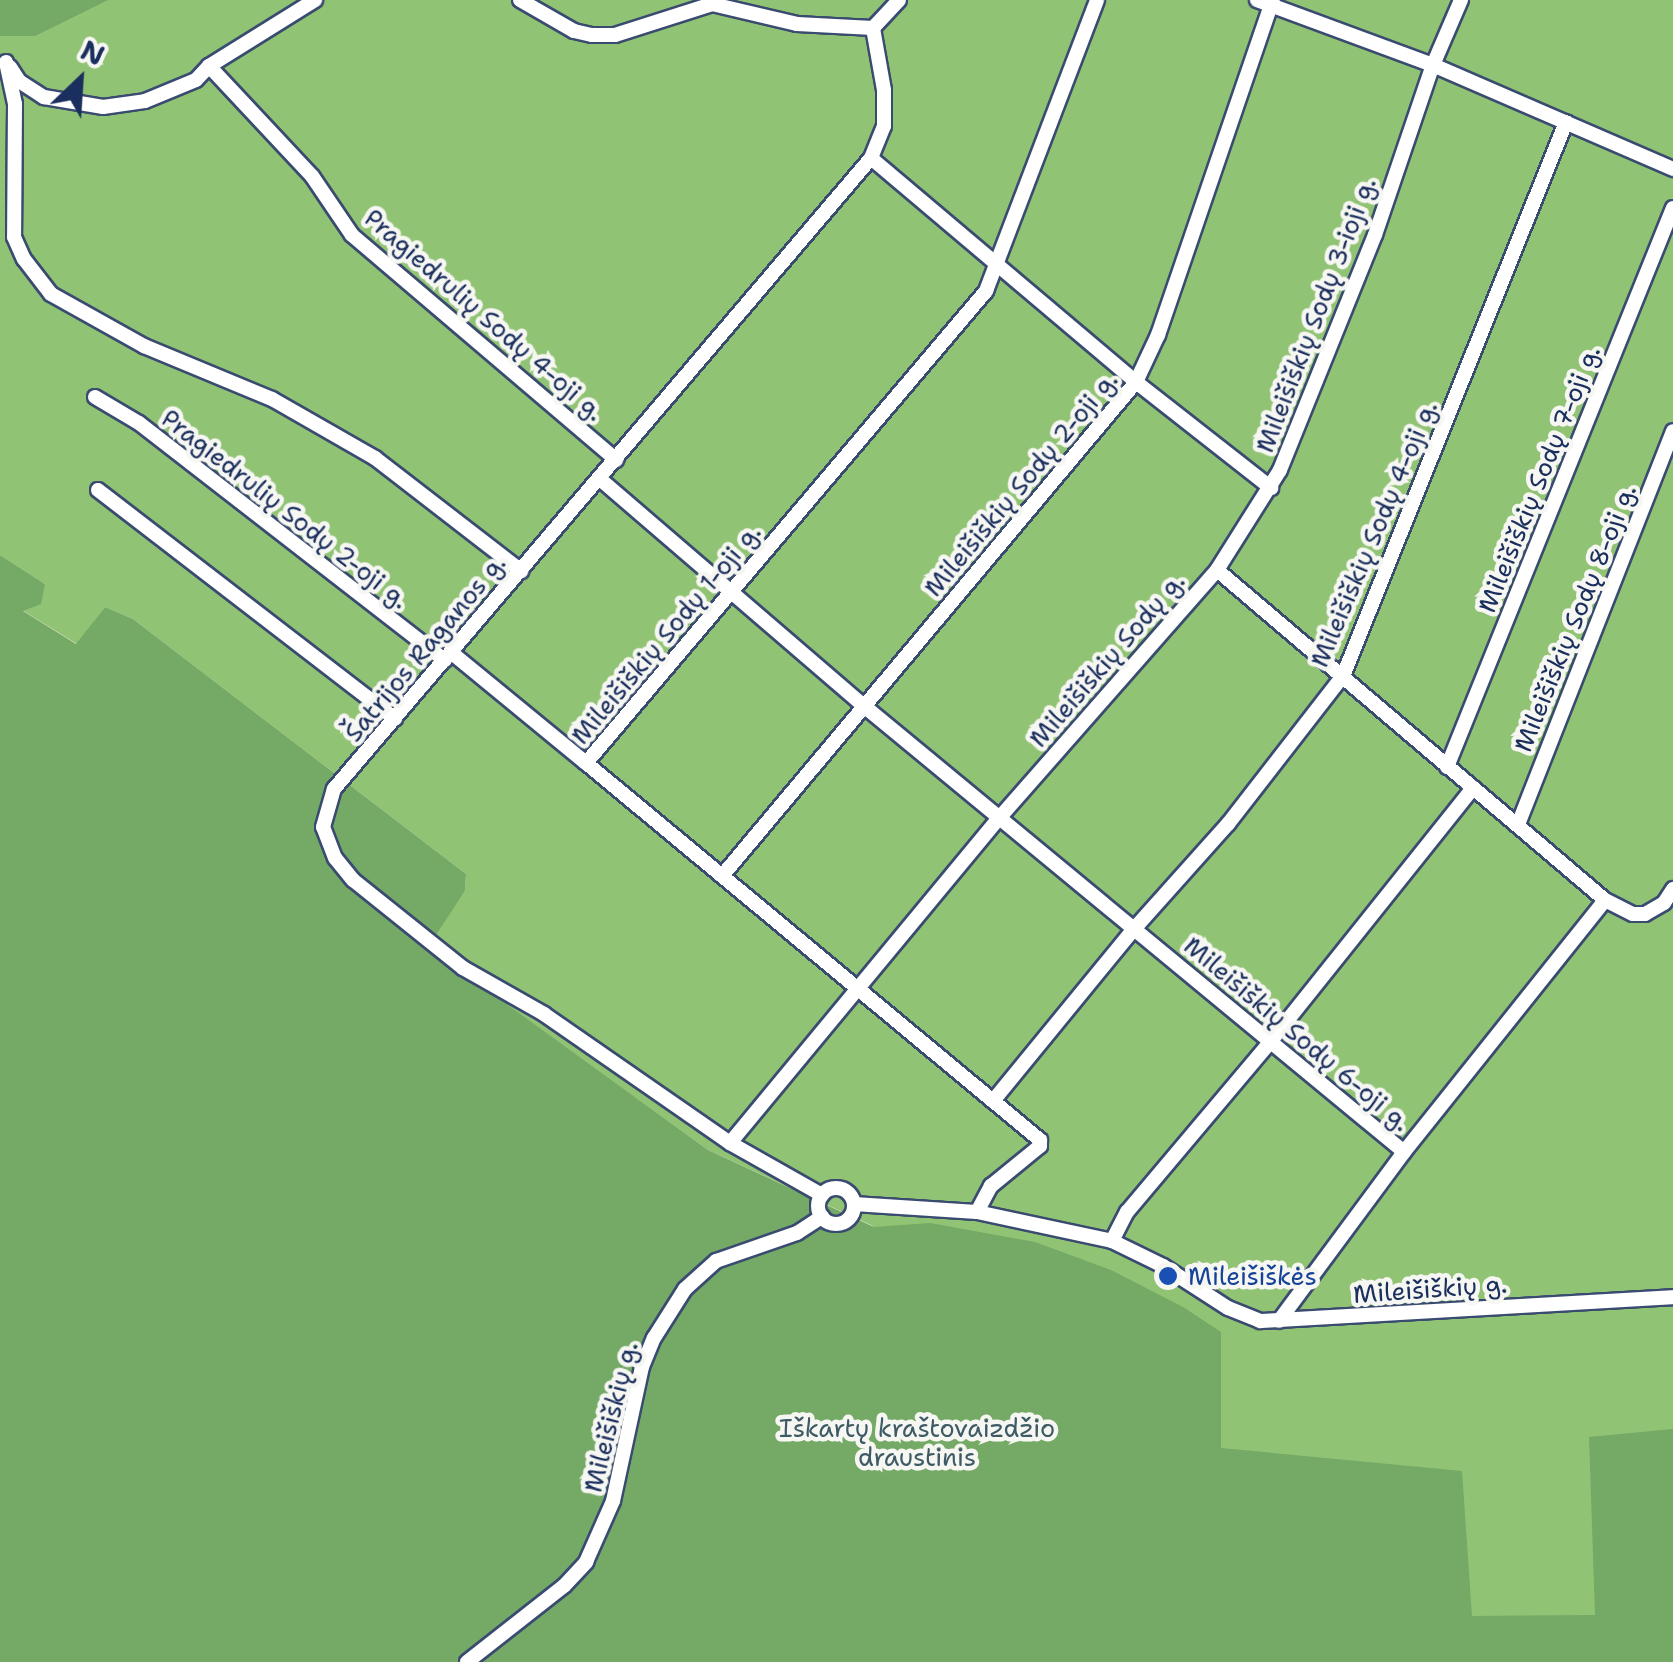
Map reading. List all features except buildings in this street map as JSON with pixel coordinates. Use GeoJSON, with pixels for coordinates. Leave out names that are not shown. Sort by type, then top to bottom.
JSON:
{"type":"FeatureCollection","features":[{"type":"Feature","properties":{"kind":"street"},"geometry":{"type":"LineString","coordinates":[[315,0],[209,66],[196,80],[144,101],[103,107],[44,97],[20,81],[6,62],[15,104],[14,238],[24,259],[52,294],[144,346],[272,399],[375,458],[521,571]]}},
{"type":"Feature","properties":{"kind":"street"},"geometry":{"type":"LineString","coordinates":[[520,0],[574,31],[592,36],[615,36],[712,4],[797,24],[873,28],[899,0]]}},
{"type":"Feature","properties":{"kind":"street","name":"Mileišiškių Sodų 1-oji g."},"geometry":{"type":"LineString","coordinates":[[977,1212],[992,1186],[1040,1146],[1040,1140],[586,763],[986,291],[1096,0]]}},
{"type":"Feature","properties":{"kind":"street","name":"Mileišiškių Sodų 3-ioji g."},"geometry":{"type":"LineString","coordinates":[[1216,570],[1270,488],[1375,236],[1433,65],[1462,0]]}},
{"type":"Feature","properties":{"kind":"street"},"geometry":{"type":"LineString","coordinates":[[1267,2],[1433,65],[1673,168]]}},
{"type":"Feature","properties":{"kind":"street","name":"Mileišiškių Sodų 2-oji g."},"geometry":{"type":"LineString","coordinates":[[722,876],[1136,382],[1158,335],[1267,2]]}},
{"type":"Feature","properties":{"kind":"street","name":"Šatrijos Raganos g."},"geometry":{"type":"LineString","coordinates":[[822,1195],[730,1143],[544,1014],[463,968],[353,880],[336,858],[323,826],[334,789],[872,158],[884,126],[884,90],[873,28]]}},
{"type":"Feature","properties":{"kind":"street","name":"Pragiedrulių Sodų 4-oji g."},"geometry":{"type":"LineString","coordinates":[[209,66],[312,176],[352,234],[616,460]]}},
{"type":"Feature","properties":{"kind":"street","name":"Mileišiškių Sodų 4-oji g."},"geometry":{"type":"LineString","coordinates":[[994,1100],[1134,929],[1228,824],[1343,676],[1566,122]]}},
{"type":"Feature","properties":{"kind":"street"},"geometry":{"type":"LineString","coordinates":[[872,158],[1136,382],[1270,488]]}},
{"type":"Feature","properties":{"kind":"street","name":"Mileišiškių Sodų 7-oji g."},"geometry":{"type":"LineString","coordinates":[[1448,768],[1673,208]]}},
{"type":"Feature","properties":{"kind":"street","name":"Pragiedrulių Sodų 2-oji g."},"geometry":{"type":"LineString","coordinates":[[95,397],[139,423],[586,763]]}},
{"type":"Feature","properties":{"kind":"street","name":"Mileišiškių Sodų 8-oji g."},"geometry":{"type":"LineString","coordinates":[[1518,822],[1673,431]]}},
{"type":"Feature","properties":{"kind":"street","name":"Mileišiškių Sodų 6-oji g."},"geometry":{"type":"LineString","coordinates":[[600,479],[864,706],[1404,1152],[1279,1321]]}},
{"type":"Feature","properties":{"kind":"street"},"geometry":{"type":"LineString","coordinates":[[98,490],[396,719]]}},
{"type":"Feature","properties":{"kind":"street","name":"Mileišiškių Sodų g."},"geometry":{"type":"LineString","coordinates":[[730,1143],[1000,817],[1216,570],[1448,768],[1518,822],[1605,900],[1634,914],[1645,914],[1664,902],[1673,889]]}},
{"type":"Feature","properties":{"kind":"street"},"geometry":{"type":"LineString","coordinates":[[1112,1242],[1127,1212],[1271,1041],[1473,788]]}},
{"type":"Feature","properties":{"kind":"street"},"geometry":{"type":"LineString","coordinates":[[1404,1152],[1605,900]]}},
{"type":"Feature","properties":{"kind":"street"},"geometry":{"type":"LineString","coordinates":[[832,1189],[844,1190],[854,1204],[852,1216],[843,1223],[831,1224],[822,1217],[818,1206],[822,1195],[832,1189]]}},
{"type":"Feature","properties":{"kind":"street","name":"Mileišiškių g."},"geometry":{"type":"LineString","coordinates":[[854,1204],[977,1212],[1112,1242],[1163,1266],[1246,1317],[1279,1321],[1673,1297]]}},
{"type":"Feature","properties":{"kind":"street","name":"Mileišiškių g."},"geometry":{"type":"LineString","coordinates":[[467,1662],[564,1586],[586,1562],[613,1501],[642,1367],[654,1338],[685,1288],[716,1261],[797,1232],[822,1217]]}},
{"type":"Feature","properties":{"kind":"green space"},"geometry":{"type":"Polygon","coordinates":[[[0,0],[109,0],[36,36],[0,36],[0,0]]]}},
{"type":"Feature","properties":{"kind":"green space","name":"Iškartų kraštovaizdžio draustinis"},"geometry":{"type":"Polygon","coordinates":[[[109,0],[1673,0],[1673,1662],[491,1662],[873,1226],[708,1150],[427,947],[465,891],[466,874],[133,619],[105,607],[77,644],[22,610],[45,584],[0,555],[0,36],[36,36],[109,0]]]}},
{"type":"Feature","properties":{"kind":"green space","name":"Iškartų kraštovaizdžio draustinis"},"geometry":{"type":"Polygon","coordinates":[[[0,555],[45,584],[41,604],[23,611],[76,644],[105,607],[133,619],[466,874],[465,891],[428,947],[708,1150],[874,1227],[930,1223],[1035,1242],[1111,1270],[1183,1307],[1221,1332],[1221,1448],[1462,1471],[1472,1616],[1595,1615],[1589,1437],[1673,1429],[1673,1662],[0,1662],[0,555]]]}},
{"type":"Feature","properties":{"kind":"place","name":"Mileišiškės"},"geometry":{"type":"Point","coordinates":[1168,1276]}}]}
